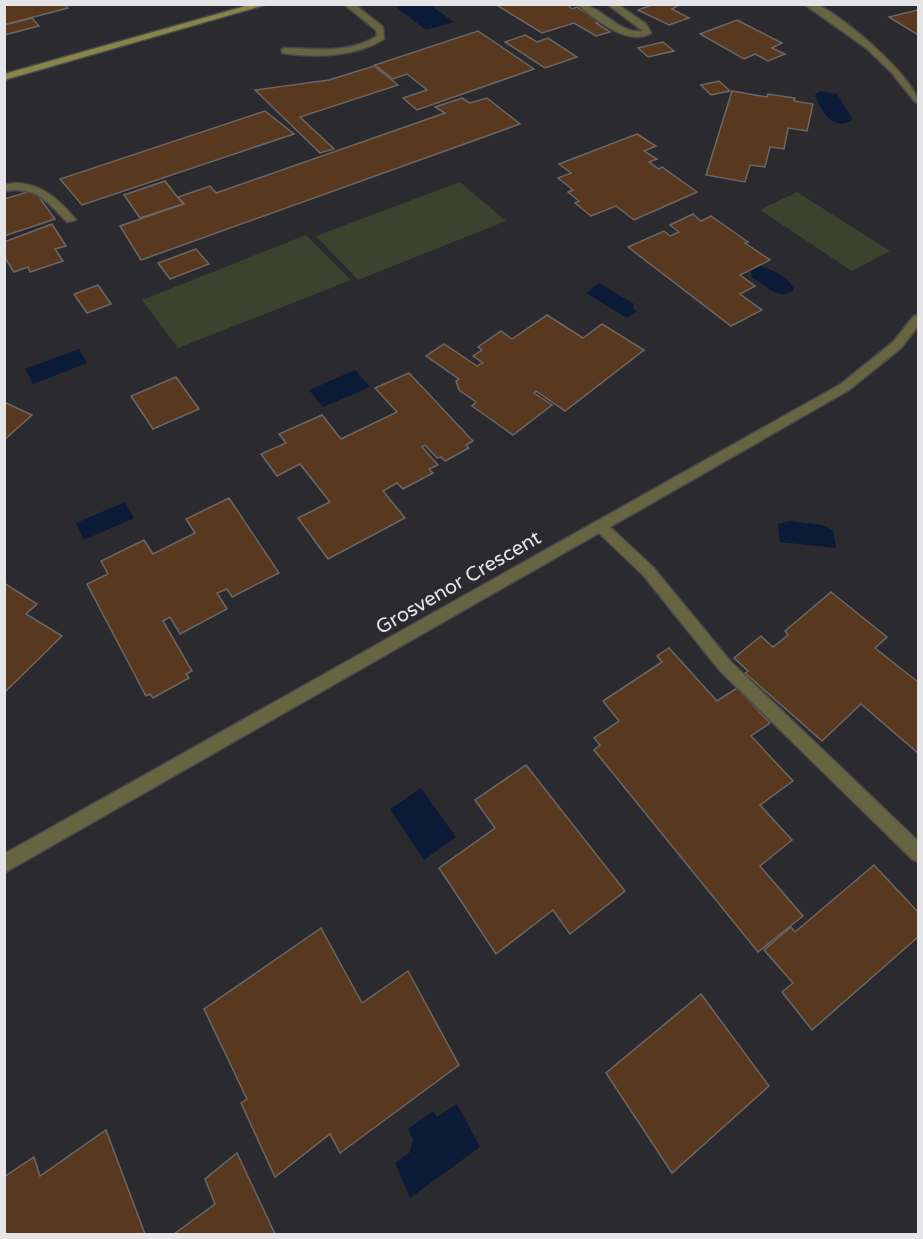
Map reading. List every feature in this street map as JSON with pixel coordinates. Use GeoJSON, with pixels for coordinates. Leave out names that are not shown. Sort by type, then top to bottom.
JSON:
{"type":"FeatureCollection","features":[{"type":"Feature","properties":{"kind":"main road"},"geometry":{"type":"LineString","coordinates":[[4,77],[264,4]]}},
{"type":"Feature","properties":{"kind":"street"},"geometry":{"type":"LineString","coordinates":[[285,51],[340,50],[360,48],[374,43],[381,37],[380,29],[348,4]]}},
{"type":"Feature","properties":{"kind":"street"},"geometry":{"type":"LineString","coordinates":[[581,4],[627,33],[635,36],[647,33],[648,30],[611,4]]}},
{"type":"Feature","properties":{"kind":"street"},"geometry":{"type":"LineString","coordinates":[[808,4],[847,28],[878,53],[902,77],[918,100]]}},
{"type":"Feature","properties":{"kind":"street"},"geometry":{"type":"LineString","coordinates":[[4,188],[27,186],[36,189],[44,193],[71,220]]}},
{"type":"Feature","properties":{"kind":"street","name":"Grosvenor Crescent"},"geometry":{"type":"LineString","coordinates":[[4,864],[845,387],[897,345],[918,319]]}},
{"type":"Feature","properties":{"kind":"street"},"geometry":{"type":"LineString","coordinates":[[600,526],[648,572],[726,667],[918,853]]}},
{"type":"Feature","properties":{"kind":"green space"},"geometry":{"type":"Polygon","coordinates":[[[460,182],[506,221],[358,280],[316,236],[460,182]]]}},
{"type":"Feature","properties":{"kind":"green space"},"geometry":{"type":"Polygon","coordinates":[[[797,192],[890,251],[852,271],[760,210],[797,192]]]}},
{"type":"Feature","properties":{"kind":"green space"},"geometry":{"type":"Polygon","coordinates":[[[306,235],[351,280],[178,348],[142,300],[306,235]]]}},
{"type":"Feature","properties":{"kind":"water"},"geometry":{"type":"Polygon","coordinates":[[[430,5],[454,22],[426,30],[396,7],[430,5]]]}},
{"type":"Feature","properties":{"kind":"water"},"geometry":{"type":"Polygon","coordinates":[[[821,91],[837,94],[852,118],[851,121],[838,123],[832,121],[824,113],[815,95],[821,91]]]}},
{"type":"Feature","properties":{"kind":"water"},"geometry":{"type":"Polygon","coordinates":[[[759,266],[780,275],[789,282],[794,290],[788,293],[777,293],[752,278],[751,271],[759,266]]]}},
{"type":"Feature","properties":{"kind":"water"},"geometry":{"type":"Polygon","coordinates":[[[599,283],[634,304],[633,309],[637,311],[627,318],[586,293],[599,283]]]}},
{"type":"Feature","properties":{"kind":"water"},"geometry":{"type":"Polygon","coordinates":[[[79,349],[87,363],[33,384],[25,369],[79,349]]]}},
{"type":"Feature","properties":{"kind":"water"},"geometry":{"type":"Polygon","coordinates":[[[355,370],[370,387],[323,407],[309,390],[355,370]]]}},
{"type":"Feature","properties":{"kind":"water"},"geometry":{"type":"Polygon","coordinates":[[[125,502],[134,518],[84,540],[76,523],[125,502]]]}},
{"type":"Feature","properties":{"kind":"water"},"geometry":{"type":"Polygon","coordinates":[[[789,521],[822,525],[833,530],[836,548],[780,542],[778,524],[789,521]]]}},
{"type":"Feature","properties":{"kind":"water"},"geometry":{"type":"Polygon","coordinates":[[[421,788],[456,837],[424,860],[390,809],[421,788]]]}},
{"type":"Feature","properties":{"kind":"water"},"geometry":{"type":"Polygon","coordinates":[[[457,1104],[480,1147],[410,1198],[395,1163],[410,1152],[413,1139],[408,1129],[433,1111],[437,1117],[457,1104]]]}},
{"type":"Feature","properties":{"kind":"building"},"geometry":{"type":"Polygon","coordinates":[[[4,4],[65,4],[68,8],[7,24],[4,21],[4,4]]]}},
{"type":"Feature","properties":{"kind":"building"},"geometry":{"type":"Polygon","coordinates":[[[503,4],[566,4],[572,9],[577,7],[601,22],[596,23],[610,32],[596,36],[574,23],[542,33],[498,6],[503,4]]]}},
{"type":"Feature","properties":{"kind":"building"},"geometry":{"type":"Polygon","coordinates":[[[654,4],[681,4],[672,9],[689,18],[669,25],[638,10],[654,4]]]}},
{"type":"Feature","properties":{"kind":"building"},"geometry":{"type":"Polygon","coordinates":[[[918,10],[918,35],[889,17],[918,10]]]}},
{"type":"Feature","properties":{"kind":"building"},"geometry":{"type":"Polygon","coordinates":[[[32,18],[39,26],[4,35],[4,25],[32,18]]]}},
{"type":"Feature","properties":{"kind":"building"},"geometry":{"type":"Polygon","coordinates":[[[737,20],[782,43],[772,48],[785,54],[768,61],[755,54],[744,59],[700,34],[737,20]]]}},
{"type":"Feature","properties":{"kind":"building"},"geometry":{"type":"Polygon","coordinates":[[[478,31],[534,69],[417,110],[403,98],[427,90],[407,74],[393,79],[375,65],[478,31]]]}},
{"type":"Feature","properties":{"kind":"building"},"geometry":{"type":"Polygon","coordinates":[[[525,35],[537,42],[548,38],[577,57],[545,68],[505,42],[525,35]]]}},
{"type":"Feature","properties":{"kind":"building"},"geometry":{"type":"Polygon","coordinates":[[[663,42],[674,51],[648,57],[638,48],[663,42]]]}},
{"type":"Feature","properties":{"kind":"building"},"geometry":{"type":"Polygon","coordinates":[[[374,66],[398,85],[300,117],[334,149],[320,153],[255,90],[329,80],[374,66]]]}},
{"type":"Feature","properties":{"kind":"building"},"geometry":{"type":"Polygon","coordinates":[[[719,81],[730,91],[711,95],[701,85],[719,81]]]}},
{"type":"Feature","properties":{"kind":"building"},"geometry":{"type":"Polygon","coordinates":[[[732,91],[767,97],[768,94],[795,98],[794,101],[813,104],[807,131],[788,128],[784,149],[770,147],[765,167],[750,165],[745,182],[706,175],[732,91]]]}},
{"type":"Feature","properties":{"kind":"building"},"geometry":{"type":"Polygon","coordinates":[[[462,98],[470,103],[487,98],[520,124],[141,260],[120,226],[184,204],[178,197],[210,186],[216,193],[445,113],[435,107],[462,98]]]}},
{"type":"Feature","properties":{"kind":"building"},"geometry":{"type":"Polygon","coordinates":[[[265,111],[294,134],[82,205],[60,179],[265,111]]]}},
{"type":"Feature","properties":{"kind":"building"},"geometry":{"type":"Polygon","coordinates":[[[637,134],[656,146],[644,151],[657,159],[649,162],[659,169],[662,167],[697,192],[634,220],[616,206],[591,216],[575,203],[579,201],[568,192],[573,190],[558,178],[571,173],[559,164],[637,134]]]}},
{"type":"Feature","properties":{"kind":"building"},"geometry":{"type":"Polygon","coordinates":[[[165,181],[183,204],[140,218],[124,195],[165,181]]]}},
{"type":"Feature","properties":{"kind":"building"},"geometry":{"type":"Polygon","coordinates":[[[34,190],[55,219],[4,236],[4,199],[34,190]]]}},
{"type":"Feature","properties":{"kind":"building"},"geometry":{"type":"Polygon","coordinates":[[[693,214],[701,221],[711,216],[770,260],[740,275],[755,286],[740,294],[762,310],[731,326],[628,247],[664,231],[670,236],[679,232],[670,225],[693,214]]]}},
{"type":"Feature","properties":{"kind":"building"},"geometry":{"type":"Polygon","coordinates":[[[52,224],[66,246],[55,249],[63,261],[30,272],[28,267],[14,272],[4,256],[4,242],[52,224]]]}},
{"type":"Feature","properties":{"kind":"building"},"geometry":{"type":"Polygon","coordinates":[[[196,249],[209,264],[170,279],[158,263],[196,249]]]}},
{"type":"Feature","properties":{"kind":"building"},"geometry":{"type":"Polygon","coordinates":[[[98,285],[111,304],[87,313],[74,294],[98,285]]]}},
{"type":"Feature","properties":{"kind":"building"},"geometry":{"type":"Polygon","coordinates":[[[547,315],[583,338],[602,324],[644,350],[565,411],[536,391],[534,393],[552,405],[513,435],[472,406],[476,402],[459,390],[456,381],[459,379],[426,356],[444,344],[477,366],[483,363],[473,356],[482,350],[478,347],[501,331],[512,339],[547,315]]]}},
{"type":"Feature","properties":{"kind":"building"},"geometry":{"type":"Polygon","coordinates":[[[409,373],[473,441],[466,445],[469,448],[445,461],[441,457],[437,458],[425,445],[422,447],[438,465],[429,469],[433,473],[403,489],[397,483],[383,491],[405,518],[328,559],[298,518],[330,502],[300,464],[277,476],[261,454],[286,443],[279,434],[322,415],[341,439],[397,412],[375,388],[409,373]]]}},
{"type":"Feature","properties":{"kind":"building"},"geometry":{"type":"Polygon","coordinates":[[[176,377],[199,409],[153,429],[131,396],[176,377]]]}},
{"type":"Feature","properties":{"kind":"building"},"geometry":{"type":"Polygon","coordinates":[[[4,402],[32,415],[4,440],[4,402]]]}},
{"type":"Feature","properties":{"kind":"building"},"geometry":{"type":"Polygon","coordinates":[[[229,498],[279,573],[232,597],[227,589],[217,593],[227,609],[180,634],[170,617],[163,621],[192,671],[186,674],[189,678],[153,698],[150,694],[146,696],[87,584],[108,574],[101,561],[144,540],[153,554],[195,533],[186,519],[229,498]]]}},
{"type":"Feature","properties":{"kind":"building"},"geometry":{"type":"Polygon","coordinates":[[[4,583],[37,604],[26,614],[62,636],[4,693],[4,583]]]}},
{"type":"Feature","properties":{"kind":"building"},"geometry":{"type":"Polygon","coordinates":[[[831,592],[887,637],[875,648],[918,682],[918,753],[861,704],[822,741],[745,673],[748,671],[734,658],[761,636],[773,647],[788,635],[785,631],[831,592]]]}},
{"type":"Feature","properties":{"kind":"building"},"geometry":{"type":"Polygon","coordinates":[[[669,648],[717,701],[737,688],[770,723],[751,736],[793,781],[760,805],[792,840],[760,866],[803,916],[758,952],[594,750],[600,745],[594,738],[619,721],[603,701],[662,662],[657,656],[669,648]]]}},
{"type":"Feature","properties":{"kind":"building"},"geometry":{"type":"Polygon","coordinates":[[[526,765],[625,891],[570,934],[553,910],[496,954],[439,868],[495,828],[475,800],[526,765]]]}},
{"type":"Feature","properties":{"kind":"building"},"geometry":{"type":"Polygon","coordinates":[[[874,865],[918,912],[918,937],[812,1030],[782,992],[793,983],[764,950],[791,927],[795,932],[874,865]]]}},
{"type":"Feature","properties":{"kind":"building"},"geometry":{"type":"Polygon","coordinates":[[[321,928],[362,1003],[408,971],[459,1065],[340,1153],[330,1134],[275,1177],[241,1103],[247,1099],[204,1009],[321,928]]]}},
{"type":"Feature","properties":{"kind":"building"},"geometry":{"type":"Polygon","coordinates":[[[701,994],[769,1086],[672,1173],[606,1073],[701,994]]]}},
{"type":"Feature","properties":{"kind":"building"},"geometry":{"type":"Polygon","coordinates":[[[106,1130],[145,1234],[4,1234],[4,1177],[34,1157],[40,1176],[106,1130]]]}},
{"type":"Feature","properties":{"kind":"building"},"geometry":{"type":"Polygon","coordinates":[[[237,1153],[275,1234],[174,1234],[215,1204],[205,1179],[237,1153]]]}}]}
